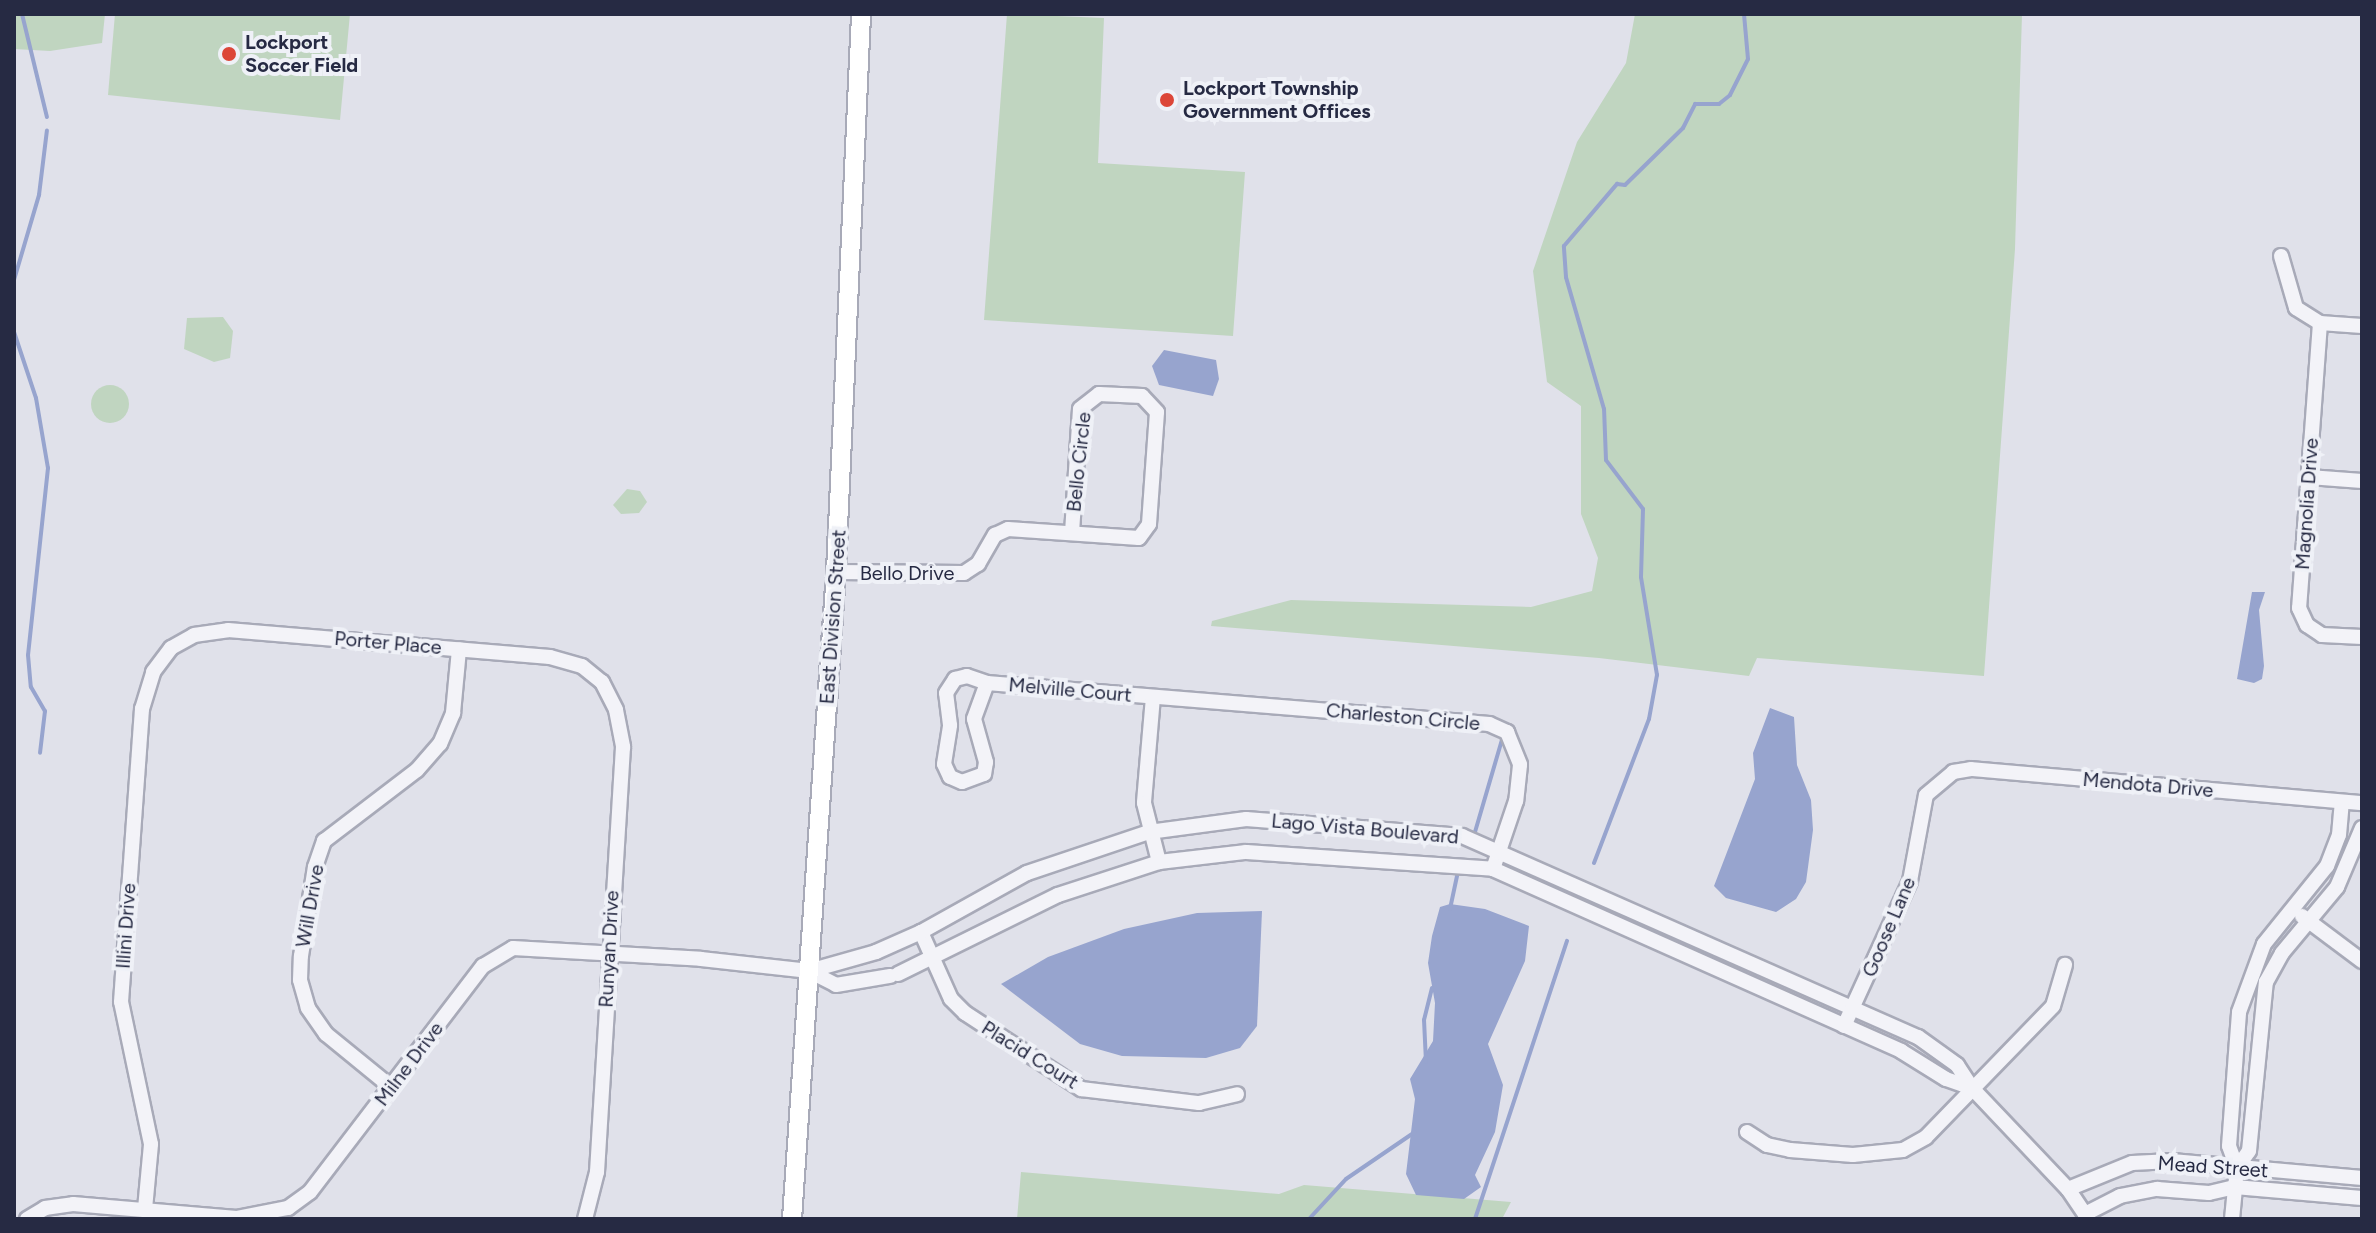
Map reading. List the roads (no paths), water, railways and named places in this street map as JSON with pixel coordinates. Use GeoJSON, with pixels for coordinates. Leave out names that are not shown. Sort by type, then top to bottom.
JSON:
{"type":"FeatureCollection","features":[{"type":"Feature","properties":{"kind":"street","name":"East Division Street"},"geometry":{"type":"LineString","coordinates":[[792,1219],[836,572],[861,14]]}},
{"type":"Feature","properties":{"kind":"street"},"geometry":{"type":"LineString","coordinates":[[2281,256],[2296,308],[2320,323],[2362,326]]}},
{"type":"Feature","properties":{"kind":"street","name":"Magnolia Drive"},"geometry":{"type":"LineString","coordinates":[[2320,323],[2299,608],[2307,625],[2322,635],[2362,637]]}},
{"type":"Feature","properties":{"kind":"street","name":"Bello Circle"},"geometry":{"type":"LineString","coordinates":[[1072,533],[1080,409],[1099,394],[1142,396],[1157,412],[1146,532]]}},
{"type":"Feature","properties":{"kind":"street"},"geometry":{"type":"LineString","coordinates":[[2309,477],[2362,481]]}},
{"type":"Feature","properties":{"kind":"street","name":"Bello Drive"},"geometry":{"type":"LineString","coordinates":[[836,572],[964,573],[978,564],[995,535],[1008,529],[1139,538],[1146,532]]}},
{"type":"Feature","properties":{"kind":"street","name":"Porter Place"},"geometry":{"type":"LineString","coordinates":[[171,648],[194,635],[228,630],[550,657],[582,666],[602,682]]}},
{"type":"Feature","properties":{"kind":"street","name":"Illini Drive"},"geometry":{"type":"LineString","coordinates":[[145,1209],[151,1144],[121,1002],[142,709],[153,672],[171,648]]}},
{"type":"Feature","properties":{"kind":"street","name":"Will Drive"},"geometry":{"type":"LineString","coordinates":[[391,1087],[326,1034],[308,1008],[300,980],[305,926],[324,841],[417,770],[440,744],[453,713],[459,649]]}},
{"type":"Feature","properties":{"kind":"street","name":"Melville Court"},"geometry":{"type":"LineString","coordinates":[[987,683],[974,719],[984,774],[962,782],[950,777],[944,764],[950,725],[946,693],[955,679],[967,676],[987,683],[1153,697]]}},
{"type":"Feature","properties":{"kind":"street","name":"Runyan Drive"},"geometry":{"type":"LineString","coordinates":[[585,1219],[597,1172],[623,747],[616,710],[602,682]]}},
{"type":"Feature","properties":{"kind":"street"},"geometry":{"type":"LineString","coordinates":[[1153,697],[1144,803],[1159,862]]}},
{"type":"Feature","properties":{"kind":"street","name":"Charleston Circle"},"geometry":{"type":"LineString","coordinates":[[1153,697],[1489,724],[1507,732],[1520,765],[1516,801],[1493,869]]}},
{"type":"Feature","properties":{"kind":"street","name":"Mendota Drive"},"geometry":{"type":"LineString","coordinates":[[1937,781],[1971,769],[2362,803]]}},
{"type":"Feature","properties":{"kind":"street","name":"Goose Lane"},"geometry":{"type":"LineString","coordinates":[[1844,1026],[1910,881],[1926,795],[1937,781]]}},
{"type":"Feature","properties":{"kind":"street"},"geometry":{"type":"LineString","coordinates":[[2232,1219],[2237,1168],[2229,1146],[2239,1012],[2264,944],[2327,866],[2339,835],[2342,802]]}},
{"type":"Feature","properties":{"kind":"street","name":"Lago Vista Boulevard"},"geometry":{"type":"LineString","coordinates":[[809,971],[858,957],[921,932],[1027,873],[1149,832],[1246,819],[1462,836],[1500,848],[1918,1037],[1957,1065],[1972,1088],[2068,1189],[2086,1216]]}},
{"type":"Feature","properties":{"kind":"street"},"geometry":{"type":"LineString","coordinates":[[2237,1168],[2249,1151],[2266,982],[2337,887],[2362,828]]}},
{"type":"Feature","properties":{"kind":"street","name":"Lago Vista Boulevard"},"geometry":{"type":"LineString","coordinates":[[809,971],[836,985],[862,983],[894,975],[1058,895],[1159,862],[1246,852],[1493,869],[1844,1026],[1972,1088]]}},
{"type":"Feature","properties":{"kind":"street"},"geometry":{"type":"LineString","coordinates":[[2292,906],[2308,923],[2362,961]]}},
{"type":"Feature","properties":{"kind":"street","name":"Placid Court"},"geometry":{"type":"LineString","coordinates":[[921,932],[951,999],[965,1013],[1081,1089],[1199,1103],[1237,1094]]}},
{"type":"Feature","properties":{"kind":"street","name":"Milne Drive"},"geometry":{"type":"LineString","coordinates":[[27,1219],[45,1208],[73,1204],[236,1218],[288,1208],[310,1192],[483,966],[503,954],[542,945],[809,971]]}},
{"type":"Feature","properties":{"kind":"street"},"geometry":{"type":"LineString","coordinates":[[858,957],[862,983]]}},
{"type":"Feature","properties":{"kind":"street"},"geometry":{"type":"LineString","coordinates":[[1747,1132],[1767,1145],[1790,1150],[1865,1155],[1903,1150],[1926,1137],[2053,1006],[2065,965]]}},
{"type":"Feature","properties":{"kind":"street","name":"Mead Street"},"geometry":{"type":"LineString","coordinates":[[2068,1189],[2132,1163],[2362,1178]]}},
{"type":"Feature","properties":{"kind":"street","name":"Mead Street"},"geometry":{"type":"LineString","coordinates":[[2086,1216],[2120,1196],[2157,1189],[2209,1193],[2235,1187],[2362,1198]]}},
{"type":"Feature","properties":{"kind":"water"},"geometry":{"type":"Polygon","coordinates":[[[1164,350],[1216,360],[1219,379],[1213,396],[1159,385],[1152,366],[1164,350]]]}},
{"type":"Feature","properties":{"kind":"water"},"geometry":{"type":"Polygon","coordinates":[[[2252,592],[2265,592],[2259,610],[2264,666],[2262,679],[2254,683],[2237,679],[2252,592]]]}},
{"type":"Feature","properties":{"kind":"water"},"geometry":{"type":"Polygon","coordinates":[[[1770,708],[1794,717],[1797,765],[1811,800],[1813,830],[1806,882],[1796,899],[1776,912],[1726,898],[1714,886],[1755,779],[1753,753],[1770,708]]]}},
{"type":"Feature","properties":{"kind":"water"},"geometry":{"type":"Polygon","coordinates":[[[1450,904],[1485,909],[1529,926],[1525,961],[1488,1044],[1503,1085],[1495,1132],[1475,1175],[1481,1187],[1464,1199],[1416,1195],[1406,1174],[1415,1099],[1410,1079],[1433,1041],[1435,1003],[1428,963],[1432,936],[1440,907],[1450,904]]]}},
{"type":"Feature","properties":{"kind":"water"},"geometry":{"type":"Polygon","coordinates":[[[1262,911],[1257,1026],[1240,1048],[1206,1058],[1122,1056],[1080,1044],[1001,984],[1048,957],[1124,929],[1197,913],[1262,911]]]}},
{"type":"Feature","properties":{"kind":"waterway"},"geometry":{"type":"LineString","coordinates":[[22,14],[47,117]]}},
{"type":"Feature","properties":{"kind":"waterway"},"geometry":{"type":"LineString","coordinates":[[1594,863],[1649,719],[1657,675],[1641,577],[1643,509],[1606,460],[1604,409],[1566,277],[1564,246],[1617,184],[1625,185],[1683,128],[1695,104],[1719,104],[1730,95],[1748,59],[1744,14]]}},
{"type":"Feature","properties":{"kind":"waterway"},"geometry":{"type":"LineString","coordinates":[[14,280],[39,195],[47,130]]}},
{"type":"Feature","properties":{"kind":"waterway"},"geometry":{"type":"LineString","coordinates":[[14,332],[36,398],[48,468],[28,655],[31,687],[45,711],[40,753]]}},
{"type":"Feature","properties":{"kind":"waterway"},"geometry":{"type":"LineString","coordinates":[[1475,832],[1503,736]]}},
{"type":"Feature","properties":{"kind":"waterway"},"geometry":{"type":"LineString","coordinates":[[1450,909],[1457,876]]}},
{"type":"Feature","properties":{"kind":"waterway"},"geometry":{"type":"LineString","coordinates":[[1475,1219],[1567,941]]}},
{"type":"Feature","properties":{"kind":"waterway"},"geometry":{"type":"LineString","coordinates":[[1426,1062],[1424,1020],[1432,988]]}},
{"type":"Feature","properties":{"kind":"waterway"},"geometry":{"type":"LineString","coordinates":[[1309,1219],[1346,1179],[1415,1132]]}},
{"type":"Feature","properties":{"kind":"place","name":"Lockport Soccer Field"},"geometry":{"type":"Point","coordinates":[229,54]}},
{"type":"Feature","properties":{"kind":"place","name":"Lockport Township Government Offices"},"geometry":{"type":"Point","coordinates":[1167,100]}}]}
